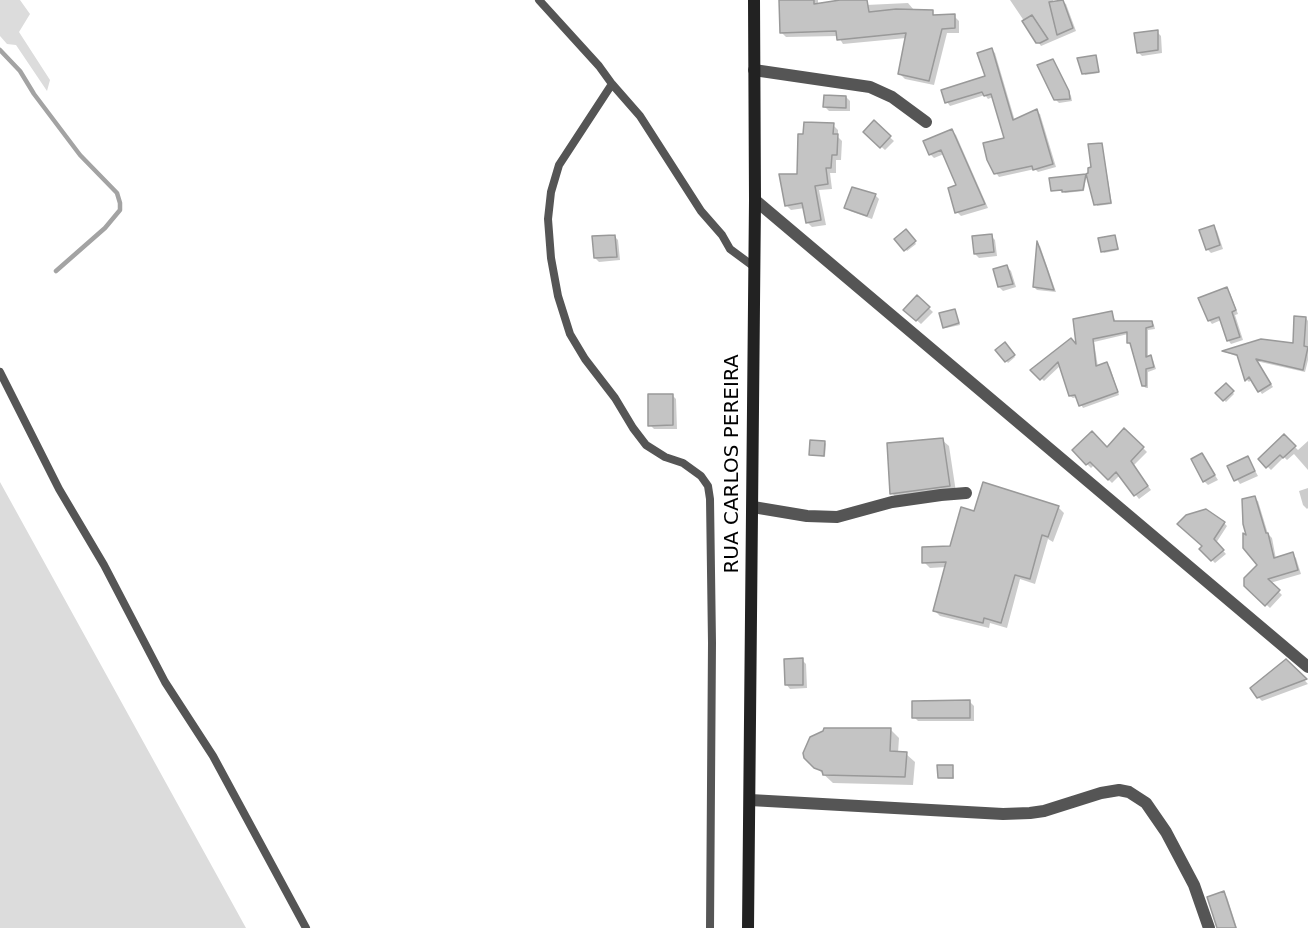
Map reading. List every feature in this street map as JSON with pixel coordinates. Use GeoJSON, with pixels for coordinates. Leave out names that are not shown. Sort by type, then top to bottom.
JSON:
{"type":"FeatureCollection","features":[{"type":"Feature","properties":{"kind":"main road","name":"RUA CARLOS PEREIRA"},"geometry":{"type":"LineString","coordinates":[[748,928],[755,200],[754,0]]}},
{"type":"Feature","properties":{"kind":"street"},"geometry":{"type":"LineString","coordinates":[[754,70],[870,87],[892,97],[926,122]]}},
{"type":"Feature","properties":{"kind":"street"},"geometry":{"type":"LineString","coordinates":[[755,200],[1308,667]]}},
{"type":"Feature","properties":{"kind":"street"},"geometry":{"type":"LineString","coordinates":[[753,507],[807,516],[837,517],[892,502],[966,493]]}},
{"type":"Feature","properties":{"kind":"street"},"geometry":{"type":"LineString","coordinates":[[750,800],[1003,814],[1044,811],[1101,793],[1119,790],[1129,792],[1146,803],[1161,824],[1194,885],[1209,928]]}},
{"type":"Feature","properties":{"kind":"lane"},"geometry":{"type":"LineString","coordinates":[[539,0],[599,66],[640,116],[701,211],[722,235],[730,249],[753,266]]}},
{"type":"Feature","properties":{"kind":"lane"},"geometry":{"type":"LineString","coordinates":[[612,84],[560,165],[551,192],[548,219],[551,258],[558,296],[570,334],[585,359],[615,398],[646,445],[665,457],[683,463],[701,476],[708,486],[712,632],[710,928]]}},
{"type":"Feature","properties":{"kind":"lane"},"geometry":{"type":"LineString","coordinates":[[0,372],[59,489],[104,565],[165,682],[213,756],[306,928]]}},
{"type":"Feature","properties":{"kind":"shaded area"},"geometry":{"type":"Polygon","coordinates":[[[0,0],[20,0],[30,14],[19,32],[50,80],[47,91],[16,45],[7,44],[0,36],[0,0]]]}},
{"type":"Feature","properties":{"kind":"shaded area"},"geometry":{"type":"Polygon","coordinates":[[[0,482],[246,928],[0,928],[0,482]]]}},
{"type":"Feature","properties":{"kind":"building"},"geometry":{"type":"Polygon","coordinates":[[[779,0],[814,0],[814,4],[840,0],[867,0],[869,12],[896,9],[933,10],[933,15],[955,14],[955,28],[942,29],[929,81],[898,74],[906,33],[837,40],[836,31],[780,33],[779,0]]]}},
{"type":"Feature","properties":{"kind":"building"},"geometry":{"type":"Polygon","coordinates":[[[1063,0],[1073,28],[1057,35],[1049,2],[1063,0]]]}},
{"type":"Feature","properties":{"kind":"building"},"geometry":{"type":"Polygon","coordinates":[[[1032,15],[1048,39],[1040,43],[1036,43],[1022,21],[1032,15]]]}},
{"type":"Feature","properties":{"kind":"building"},"geometry":{"type":"Polygon","coordinates":[[[1158,30],[1158,50],[1137,53],[1134,33],[1158,30]]]}},
{"type":"Feature","properties":{"kind":"building"},"geometry":{"type":"Polygon","coordinates":[[[992,48],[1013,120],[1037,109],[1053,164],[1033,170],[1032,166],[994,174],[987,160],[983,143],[1004,138],[991,94],[984,96],[982,92],[945,103],[941,90],[985,76],[977,53],[992,48]]]}},
{"type":"Feature","properties":{"kind":"building"},"geometry":{"type":"Polygon","coordinates":[[[1096,55],[1099,72],[1082,74],[1077,58],[1096,55]]]}},
{"type":"Feature","properties":{"kind":"building"},"geometry":{"type":"Polygon","coordinates":[[[1053,59],[1069,91],[1070,99],[1054,100],[1037,65],[1053,59]]]}},
{"type":"Feature","properties":{"kind":"building"},"geometry":{"type":"Polygon","coordinates":[[[824,95],[846,96],[846,108],[823,107],[824,95]]]}},
{"type":"Feature","properties":{"kind":"building"},"geometry":{"type":"Polygon","coordinates":[[[874,120],[891,136],[880,148],[863,132],[874,120]]]}},
{"type":"Feature","properties":{"kind":"building"},"geometry":{"type":"Polygon","coordinates":[[[804,122],[834,123],[833,134],[838,134],[837,155],[832,155],[831,168],[826,168],[828,184],[815,186],[821,220],[806,223],[802,203],[785,206],[779,174],[797,174],[798,134],[803,134],[804,122]]]}},
{"type":"Feature","properties":{"kind":"building"},"geometry":{"type":"Polygon","coordinates":[[[952,129],[985,204],[955,213],[948,188],[956,185],[941,150],[929,155],[923,141],[952,129]]]}},
{"type":"Feature","properties":{"kind":"building"},"geometry":{"type":"Polygon","coordinates":[[[1102,143],[1111,203],[1094,205],[1086,174],[1088,168],[1091,167],[1088,144],[1102,143]]]}},
{"type":"Feature","properties":{"kind":"building"},"geometry":{"type":"Polygon","coordinates":[[[1086,174],[1083,190],[1051,191],[1049,178],[1086,174]]]}},
{"type":"Feature","properties":{"kind":"building"},"geometry":{"type":"Polygon","coordinates":[[[852,187],[876,194],[867,216],[844,208],[852,187]]]}},
{"type":"Feature","properties":{"kind":"building"},"geometry":{"type":"Polygon","coordinates":[[[1214,225],[1220,245],[1206,250],[1199,230],[1214,225]]]}},
{"type":"Feature","properties":{"kind":"building"},"geometry":{"type":"Polygon","coordinates":[[[906,229],[916,241],[904,251],[894,239],[906,229]]]}},
{"type":"Feature","properties":{"kind":"building"},"geometry":{"type":"Polygon","coordinates":[[[992,234],[994,252],[974,254],[972,236],[992,234]]]}},
{"type":"Feature","properties":{"kind":"building"},"geometry":{"type":"Polygon","coordinates":[[[615,235],[617,257],[594,258],[592,236],[615,235]]]}},
{"type":"Feature","properties":{"kind":"building"},"geometry":{"type":"Polygon","coordinates":[[[1115,235],[1118,249],[1101,252],[1098,238],[1115,235]]]}},
{"type":"Feature","properties":{"kind":"building"},"geometry":{"type":"Polygon","coordinates":[[[1037,241],[1047,269],[1054,290],[1033,287],[1037,241]]]}},
{"type":"Feature","properties":{"kind":"building"},"geometry":{"type":"Polygon","coordinates":[[[1007,265],[1013,284],[998,287],[993,269],[1007,265]]]}},
{"type":"Feature","properties":{"kind":"building"},"geometry":{"type":"Polygon","coordinates":[[[1227,287],[1236,310],[1232,312],[1240,337],[1227,341],[1219,317],[1208,321],[1198,298],[1227,287]]]}},
{"type":"Feature","properties":{"kind":"building"},"geometry":{"type":"Polygon","coordinates":[[[917,295],[930,307],[916,321],[903,310],[917,295]]]}},
{"type":"Feature","properties":{"kind":"building"},"geometry":{"type":"Polygon","coordinates":[[[955,309],[959,323],[943,328],[939,313],[955,309]]]}},
{"type":"Feature","properties":{"kind":"building"},"geometry":{"type":"Polygon","coordinates":[[[1112,311],[1114,321],[1152,321],[1153,326],[1146,328],[1146,357],[1151,355],[1154,367],[1146,369],[1146,386],[1142,386],[1130,343],[1127,343],[1127,332],[1093,339],[1096,366],[1107,362],[1118,392],[1079,406],[1075,395],[1069,396],[1058,362],[1040,380],[1030,370],[1071,338],[1076,344],[1073,319],[1112,311]]]}},
{"type":"Feature","properties":{"kind":"building"},"geometry":{"type":"Polygon","coordinates":[[[1294,316],[1306,317],[1304,346],[1308,347],[1303,370],[1256,359],[1271,384],[1258,392],[1249,377],[1245,381],[1237,355],[1222,351],[1261,339],[1293,343],[1294,316]]]}},
{"type":"Feature","properties":{"kind":"building"},"geometry":{"type":"Polygon","coordinates":[[[1005,342],[1015,355],[1005,362],[995,350],[1005,342]]]}},
{"type":"Feature","properties":{"kind":"building"},"geometry":{"type":"Polygon","coordinates":[[[1226,383],[1234,391],[1223,401],[1215,393],[1226,383]]]}},
{"type":"Feature","properties":{"kind":"building"},"geometry":{"type":"Polygon","coordinates":[[[648,394],[673,394],[673,425],[648,426],[648,394]]]}},
{"type":"Feature","properties":{"kind":"building"},"geometry":{"type":"Polygon","coordinates":[[[1124,428],[1144,447],[1131,461],[1148,486],[1134,496],[1116,472],[1108,480],[1090,462],[1086,465],[1072,450],[1092,431],[1107,447],[1124,428]]]}},
{"type":"Feature","properties":{"kind":"building"},"geometry":{"type":"Polygon","coordinates":[[[1284,434],[1296,446],[1283,458],[1280,455],[1266,468],[1258,459],[1284,434]]]}},
{"type":"Feature","properties":{"kind":"building"},"geometry":{"type":"Polygon","coordinates":[[[943,438],[950,486],[890,494],[887,443],[943,438]]]}},
{"type":"Feature","properties":{"kind":"building"},"geometry":{"type":"Polygon","coordinates":[[[810,440],[825,441],[824,456],[809,455],[810,440]]]}},
{"type":"Feature","properties":{"kind":"building"},"geometry":{"type":"Polygon","coordinates":[[[1202,453],[1215,475],[1203,482],[1191,459],[1202,453]]]}},
{"type":"Feature","properties":{"kind":"building"},"geometry":{"type":"Polygon","coordinates":[[[1248,456],[1255,471],[1234,481],[1227,466],[1248,456]]]}},
{"type":"Feature","properties":{"kind":"building"},"geometry":{"type":"Polygon","coordinates":[[[983,482],[1059,506],[1048,537],[1042,535],[1030,579],[1015,575],[1001,623],[984,618],[983,623],[933,611],[946,562],[922,563],[922,547],[950,546],[961,507],[974,511],[983,482]]]}},
{"type":"Feature","properties":{"kind":"building"},"geometry":{"type":"Polygon","coordinates":[[[1255,496],[1274,558],[1293,552],[1298,570],[1268,579],[1280,590],[1265,606],[1244,586],[1244,578],[1257,565],[1243,548],[1243,533],[1246,535],[1242,499],[1255,496]]]}},
{"type":"Feature","properties":{"kind":"building"},"geometry":{"type":"Polygon","coordinates":[[[1206,509],[1225,522],[1214,539],[1224,550],[1211,561],[1199,549],[1202,546],[1177,524],[1186,515],[1206,509]]]}},
{"type":"Feature","properties":{"kind":"building"},"geometry":{"type":"Polygon","coordinates":[[[803,658],[803,685],[785,685],[784,659],[803,658]]]}},
{"type":"Feature","properties":{"kind":"building"},"geometry":{"type":"Polygon","coordinates":[[[1286,659],[1307,679],[1257,698],[1250,688],[1286,659]]]}},
{"type":"Feature","properties":{"kind":"building"},"geometry":{"type":"Polygon","coordinates":[[[970,700],[970,718],[912,718],[912,701],[970,700]]]}},
{"type":"Feature","properties":{"kind":"building"},"geometry":{"type":"Polygon","coordinates":[[[824,728],[891,728],[890,751],[907,752],[905,777],[823,775],[822,771],[814,768],[804,758],[803,753],[810,737],[823,731],[824,728]]]}},
{"type":"Feature","properties":{"kind":"building"},"geometry":{"type":"Polygon","coordinates":[[[937,765],[953,765],[953,778],[938,778],[937,765]]]}},
{"type":"Feature","properties":{"kind":"building"},"geometry":{"type":"Polygon","coordinates":[[[1224,891],[1236,928],[1217,928],[1207,897],[1224,891]]]}},
{"type":"Feature","properties":{"kind":"waterway"},"geometry":{"type":"LineString","coordinates":[[0,50],[20,71],[34,94],[80,155],[117,193],[120,203],[120,210],[105,228],[56,271]]}}]}
